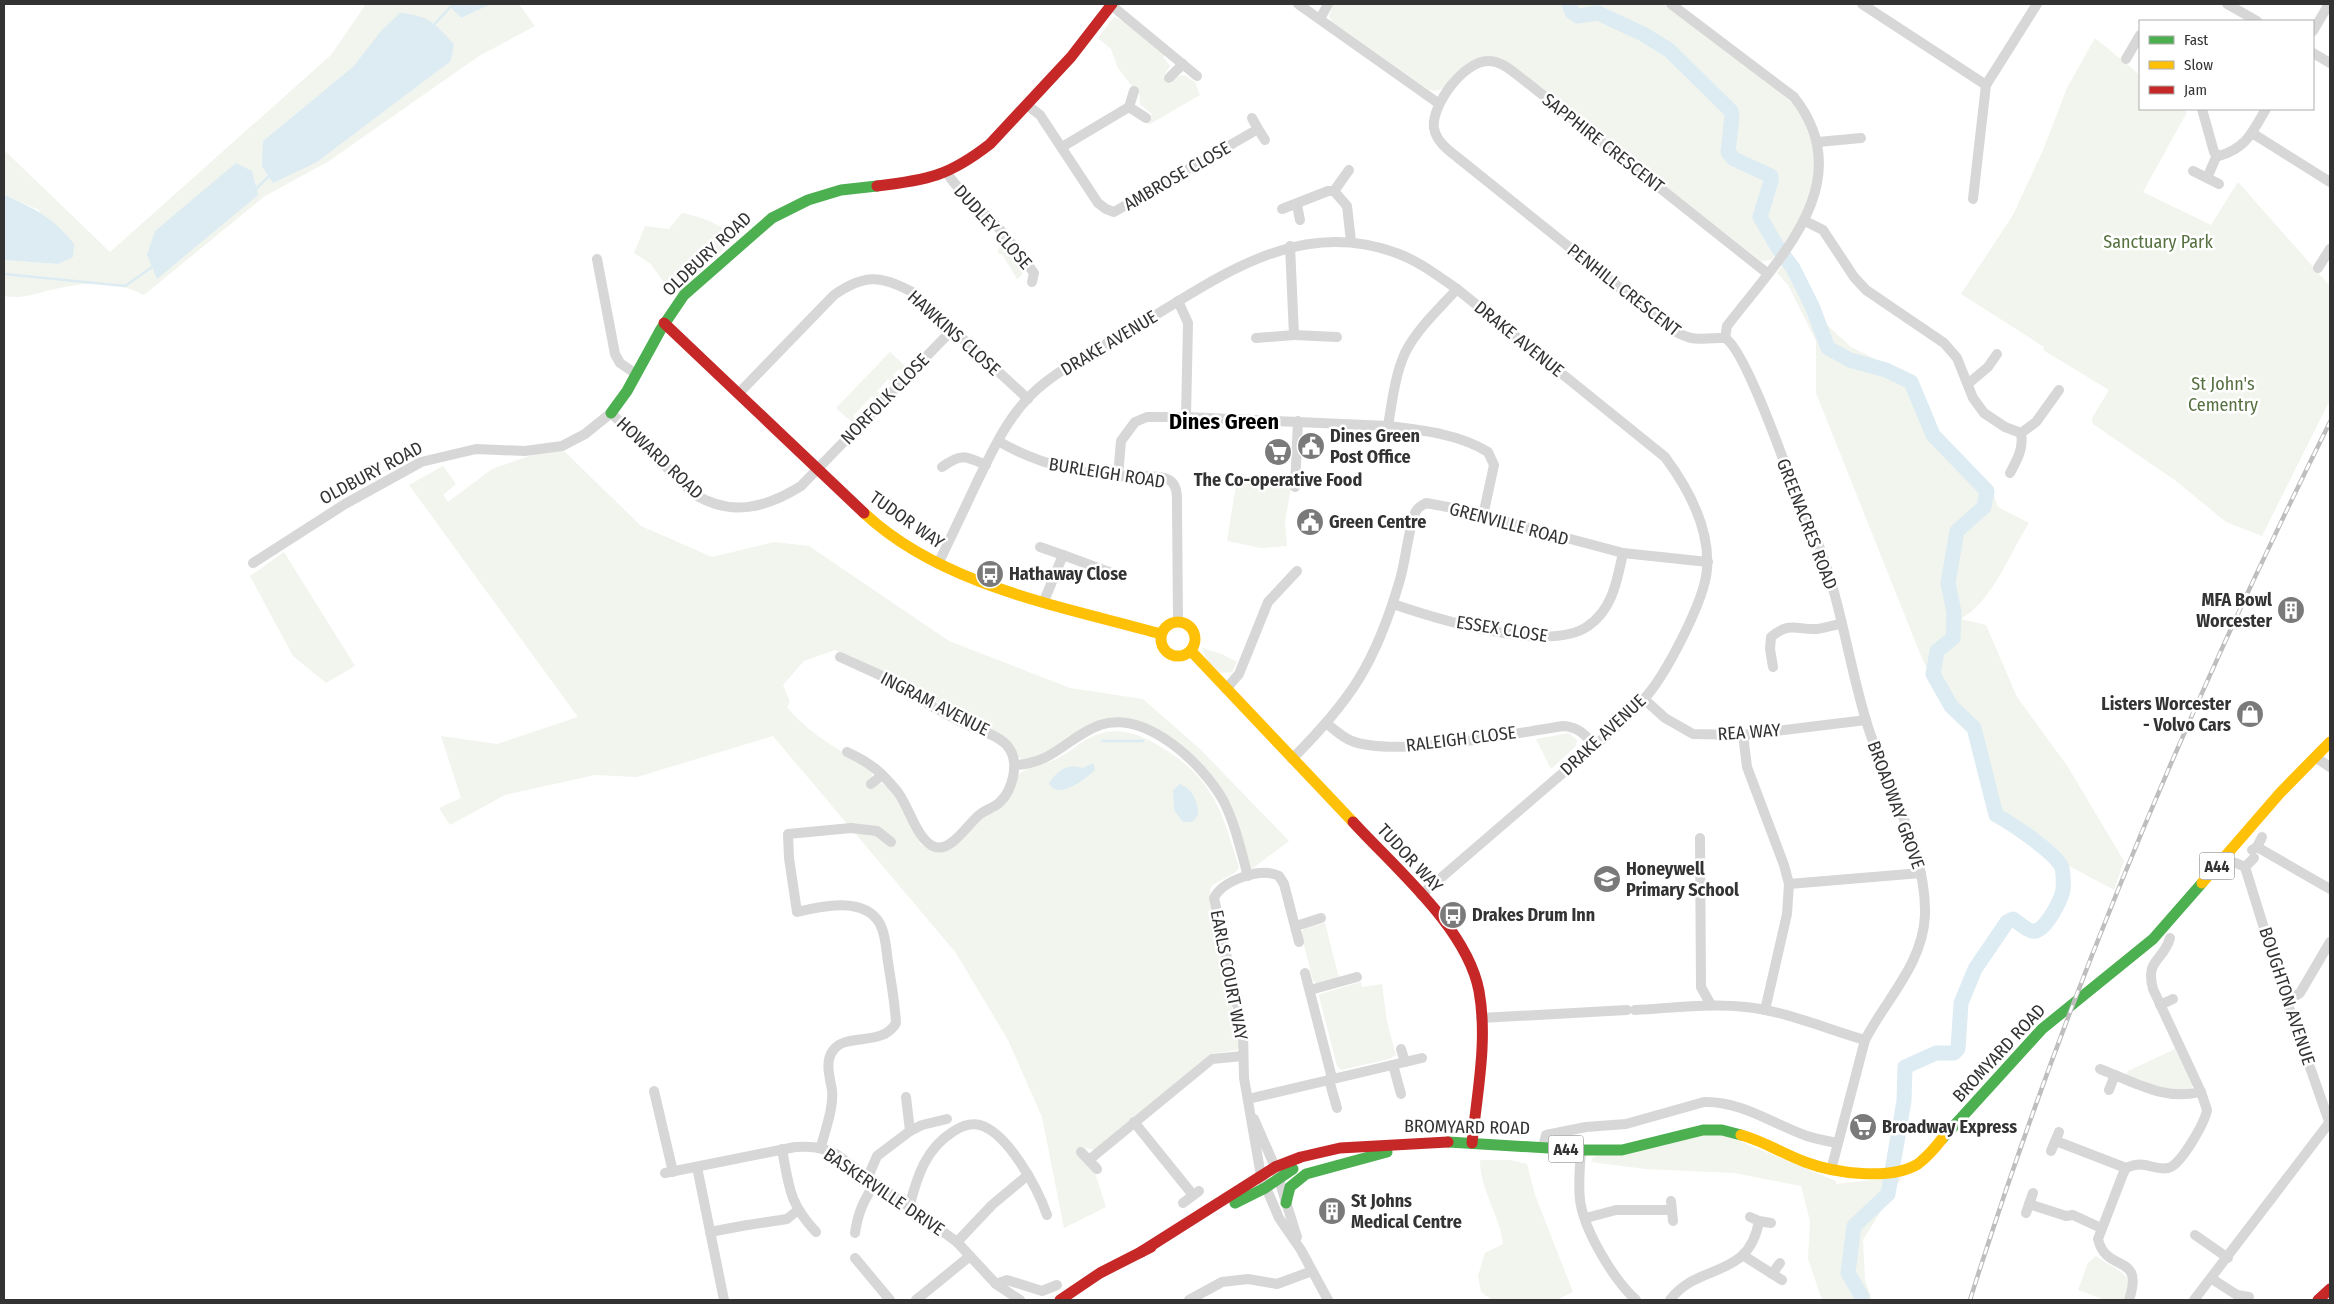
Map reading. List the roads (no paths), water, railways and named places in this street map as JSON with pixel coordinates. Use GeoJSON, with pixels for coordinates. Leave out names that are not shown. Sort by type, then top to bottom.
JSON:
{"type":"FeatureCollection","features":[{"type":"Feature","properties":{"kind":"street"},"geometry":{"type":"LineString","coordinates":[[1111,4],[1197,76]]}},
{"type":"Feature","properties":{"kind":"street","name":"OLDBURY ROAD"},"geometry":{"type":"LineString","coordinates":[[252,563],[345,504],[421,462],[476,449],[525,451],[562,446],[585,434],[611,413],[627,392],[664,323],[684,295],[772,218],[808,200],[841,190],[914,182],[947,173],[990,144],[1071,57],[1111,4]]}},
{"type":"Feature","properties":{"kind":"street"},"geometry":{"type":"LineString","coordinates":[[1298,4],[1438,103]]}},
{"type":"Feature","properties":{"kind":"street"},"geometry":{"type":"LineString","coordinates":[[1320,19],[1328,4]]}},
{"type":"Feature","properties":{"kind":"street"},"geometry":{"type":"LineString","coordinates":[[1671,4],[1794,97],[1805,112],[1818,142],[1820,167],[1814,197],[1805,221],[1778,260],[1727,326],[1724,338]]}},
{"type":"Feature","properties":{"kind":"street"},"geometry":{"type":"LineString","coordinates":[[1862,4],[1986,85]]}},
{"type":"Feature","properties":{"kind":"street"},"geometry":{"type":"LineString","coordinates":[[1973,199],[1986,85],[2037,4]]}},
{"type":"Feature","properties":{"kind":"street"},"geometry":{"type":"LineString","coordinates":[[2227,4],[2255,20]]}},
{"type":"Feature","properties":{"kind":"street"},"geometry":{"type":"LineString","coordinates":[[2314,29],[2329,4]]}},
{"type":"Feature","properties":{"kind":"street"},"geometry":{"type":"LineString","coordinates":[[2126,59],[2139,41]]}},
{"type":"Feature","properties":{"kind":"street"},"geometry":{"type":"LineString","coordinates":[[2314,54],[2330,63]]}},
{"type":"Feature","properties":{"kind":"street","name":"SAPPHIRE CRESCENT"},"geometry":{"type":"LineString","coordinates":[[1438,103],[1463,72],[1472,66],[1486,61],[1499,63],[1767,274]]}},
{"type":"Feature","properties":{"kind":"street"},"geometry":{"type":"LineString","coordinates":[[1169,78],[1183,64]]}},
{"type":"Feature","properties":{"kind":"street"},"geometry":{"type":"LineString","coordinates":[[1062,147],[1130,107],[1134,91]]}},
{"type":"Feature","properties":{"kind":"street","name":"PENHILL CRESCENT"},"geometry":{"type":"LineString","coordinates":[[1438,103],[1434,114],[1436,135],[1457,158],[1671,329],[1686,338],[1699,340],[1724,338]]}},
{"type":"Feature","properties":{"kind":"street","name":"AMBROSE CLOSE"},"geometry":{"type":"LineString","coordinates":[[1027,105],[1040,115],[1098,203],[1114,212],[1258,129]]}},
{"type":"Feature","properties":{"kind":"street"},"geometry":{"type":"LineString","coordinates":[[1130,107],[1146,118]]}},
{"type":"Feature","properties":{"kind":"street"},"geometry":{"type":"LineString","coordinates":[[2202,110],[2217,155]]}},
{"type":"Feature","properties":{"kind":"street"},"geometry":{"type":"LineString","coordinates":[[2207,178],[2217,155],[2240,148],[2252,133],[2265,110]]}},
{"type":"Feature","properties":{"kind":"street"},"geometry":{"type":"LineString","coordinates":[[1252,118],[1265,140]]}},
{"type":"Feature","properties":{"kind":"street"},"geometry":{"type":"LineString","coordinates":[[2252,133],[2330,182]]}},
{"type":"Feature","properties":{"kind":"street"},"geometry":{"type":"LineString","coordinates":[[1818,142],[1861,138]]}},
{"type":"Feature","properties":{"kind":"street"},"geometry":{"type":"LineString","coordinates":[[1334,191],[1349,170]]}},
{"type":"Feature","properties":{"kind":"street"},"geometry":{"type":"LineString","coordinates":[[2193,171],[2220,184]]}},
{"type":"Feature","properties":{"kind":"street","name":"DUDLEY CLOSE"},"geometry":{"type":"LineString","coordinates":[[947,173],[956,187],[1013,244],[1034,273],[1032,282]]}},
{"type":"Feature","properties":{"kind":"street"},"geometry":{"type":"LineString","coordinates":[[1282,209],[1297,205],[1328,191],[1334,191],[1347,206],[1351,241]]}},
{"type":"Feature","properties":{"kind":"street"},"geometry":{"type":"LineString","coordinates":[[1297,205],[1300,220]]}},
{"type":"Feature","properties":{"kind":"street"},"geometry":{"type":"LineString","coordinates":[[1805,221],[1823,230],[1854,277],[1866,290],[1944,343],[1957,358],[1969,383],[1973,398],[1984,413],[2006,427],[2021,433]]}},
{"type":"Feature","properties":{"kind":"street","name":"DRAKE AVENUE"},"geometry":{"type":"LineString","coordinates":[[938,564],[998,441],[1011,420],[1028,399],[1054,377],[1178,301],[1259,256],[1290,246],[1315,242],[1351,241],[1400,254],[1427,268],[1457,289],[1665,458],[1686,488],[1699,518],[1705,538],[1708,562],[1698,607],[1644,700],[1595,745],[1421,895]]}},
{"type":"Feature","properties":{"kind":"street"},"geometry":{"type":"LineString","coordinates":[[1290,246],[1294,335]]}},
{"type":"Feature","properties":{"kind":"street"},"geometry":{"type":"LineString","coordinates":[[2318,268],[2330,249]]}},
{"type":"Feature","properties":{"kind":"street"},"geometry":{"type":"LineString","coordinates":[[597,259],[615,354],[620,363],[636,374]]}},
{"type":"Feature","properties":{"kind":"street","name":"HAWKINS CLOSE"},"geometry":{"type":"LineString","coordinates":[[739,393],[834,295],[851,283],[877,279],[896,284],[912,292],[1028,399]]}},
{"type":"Feature","properties":{"kind":"street"},"geometry":{"type":"LineString","coordinates":[[1388,426],[1392,400],[1405,354],[1430,318],[1457,289]]}},
{"type":"Feature","properties":{"kind":"street"},"geometry":{"type":"LineString","coordinates":[[1178,301],[1188,323],[1186,417]]}},
{"type":"Feature","properties":{"kind":"street","name":"TUDOR WAY"},"geometry":{"type":"LineString","coordinates":[[664,323],[876,524],[913,550],[938,564],[986,585],[1161,634]]}},
{"type":"Feature","properties":{"kind":"street","name":"NORFOLK CLOSE"},"geometry":{"type":"LineString","coordinates":[[817,469],[953,329]]}},
{"type":"Feature","properties":{"kind":"street"},"geometry":{"type":"LineString","coordinates":[[1256,338],[1294,335],[1337,337]]}},
{"type":"Feature","properties":{"kind":"street","name":"GREENACRES ROAD"},"geometry":{"type":"LineString","coordinates":[[1724,338],[1736,349],[1750,376],[1802,509],[1821,551],[1866,720]]}},
{"type":"Feature","properties":{"kind":"street"},"geometry":{"type":"LineString","coordinates":[[1969,383],[1988,367],[1996,354]]}},
{"type":"Feature","properties":{"kind":"street"},"geometry":{"type":"LineString","coordinates":[[2021,433],[2036,422],[2059,390]]}},
{"type":"Feature","properties":{"kind":"street","name":"HOWARD ROAD"},"geometry":{"type":"LineString","coordinates":[[611,413],[694,494],[706,501],[725,507],[769,503],[801,486],[817,469]]}},
{"type":"Feature","properties":{"kind":"street"},"geometry":{"type":"LineString","coordinates":[[1118,476],[1121,441],[1135,422],[1147,417],[1298,421],[1388,426],[1455,438],[1488,452],[1494,465],[1483,516]]}},
{"type":"Feature","properties":{"kind":"street"},"geometry":{"type":"LineString","coordinates":[[1294,487],[1298,421]]}},
{"type":"Feature","properties":{"kind":"street"},"geometry":{"type":"LineString","coordinates":[[2010,473],[2019,458],[2022,440],[2021,433]]}},
{"type":"Feature","properties":{"kind":"street","name":"BURLEIGH ROAD"},"geometry":{"type":"LineString","coordinates":[[998,441],[1047,464],[1074,471],[1167,479],[1173,483],[1176,490],[1178,621]]}},
{"type":"Feature","properties":{"kind":"street"},"geometry":{"type":"LineString","coordinates":[[942,467],[956,457],[968,457],[986,465]]}},
{"type":"Feature","properties":{"kind":"street","name":"GRENVILLE ROAD"},"geometry":{"type":"LineString","coordinates":[[1292,759],[1327,724],[1365,671],[1378,645],[1393,604],[1418,509],[1426,503],[1431,502],[1623,553],[1708,562]]}},
{"type":"Feature","properties":{"kind":"street"},"geometry":{"type":"LineString","coordinates":[[1040,547],[1109,572]]}},
{"type":"Feature","properties":{"kind":"street","name":"ESSEX CLOSE"},"geometry":{"type":"LineString","coordinates":[[1393,604],[1468,626],[1524,635],[1562,637],[1588,626],[1609,604],[1616,588],[1623,553]]}},
{"type":"Feature","properties":{"kind":"street"},"geometry":{"type":"LineString","coordinates":[[1044,601],[1064,555]]}},
{"type":"Feature","properties":{"kind":"street"},"geometry":{"type":"LineString","coordinates":[[1226,689],[1239,674],[1268,602],[1297,571]]}},
{"type":"Feature","properties":{"kind":"street"},"geometry":{"type":"LineString","coordinates":[[1171,622],[1186,623],[1192,628],[1196,636],[1195,644],[1191,651],[1183,656],[1173,656],[1165,651],[1161,643],[1161,634],[1164,627],[1171,622]]}},
{"type":"Feature","properties":{"kind":"street"},"geometry":{"type":"LineString","coordinates":[[1773,667],[1770,649],[1772,638],[1781,629],[1791,626],[1816,629],[1841,624]]}},
{"type":"Feature","properties":{"kind":"street","name":"TUDOR WAY"},"geometry":{"type":"LineString","coordinates":[[1191,651],[1421,895],[1456,937],[1474,972],[1481,1018],[1472,1143]]}},
{"type":"Feature","properties":{"kind":"street","name":"INGRAM AVENUE"},"geometry":{"type":"LineString","coordinates":[[840,657],[919,696],[932,707],[963,722],[994,733],[1012,753],[1015,765]]}},
{"type":"Feature","properties":{"kind":"street","name":"REA WAY"},"geometry":{"type":"LineString","coordinates":[[1644,700],[1665,718],[1693,734],[1742,735],[1866,720]]}},
{"type":"Feature","properties":{"kind":"street","name":"BROADWAY GROVE"},"geometry":{"type":"LineString","coordinates":[[1831,1170],[1865,1040],[1874,1021],[1909,970],[1924,930],[1925,914],[1921,873],[1916,854],[1866,720]]}},
{"type":"Feature","properties":{"kind":"street"},"geometry":{"type":"LineString","coordinates":[[848,752],[871,763],[899,792],[920,832],[936,848],[946,846],[976,816],[999,803],[1011,783],[1015,765],[1042,761],[1090,730],[1103,724],[1121,722],[1140,726],[1175,746],[1210,781],[1223,800],[1248,876],[1268,873],[1279,876],[1284,884],[1299,942]]}},
{"type":"Feature","properties":{"kind":"street","name":"RALEIGH CLOSE"},"geometry":{"type":"LineString","coordinates":[[1327,724],[1350,741],[1363,745],[1395,747],[1431,745],[1564,726],[1580,730],[1595,745]]}},
{"type":"Feature","properties":{"kind":"street"},"geometry":{"type":"LineString","coordinates":[[1742,735],[1747,767],[1790,884],[1788,914],[1765,1010]]}},
{"type":"Feature","properties":{"kind":"street","name":"BROMYARD ROAD"},"geometry":{"type":"LineString","coordinates":[[1060,1300],[1100,1273],[1265,1188],[1276,1173],[1301,1157],[1340,1148],[1428,1142],[1581,1150],[1622,1150],[1680,1134],[1703,1130],[1722,1130],[1756,1139],[1804,1162],[1831,1170],[1879,1174],[1902,1170],[1917,1164],[1932,1151],[2042,1028],[2168,932],[2280,793],[2330,742]]}},
{"type":"Feature","properties":{"kind":"street"},"geometry":{"type":"LineString","coordinates":[[2315,757],[2330,767]]}},
{"type":"Feature","properties":{"kind":"street"},"geometry":{"type":"LineString","coordinates":[[871,784],[882,775]]}},
{"type":"Feature","properties":{"kind":"street"},"geometry":{"type":"LineString","coordinates":[[821,1148],[832,1093],[828,1062],[830,1054],[833,1049],[851,1041],[886,1035],[896,1023],[895,1009],[884,936],[879,922],[873,916],[847,905],[829,906],[797,912],[789,858],[788,834],[851,828],[877,831],[891,842]]}},
{"type":"Feature","properties":{"kind":"street","name":"BOUGHTON AVENUE"},"geometry":{"type":"LineString","coordinates":[[2262,837],[2254,852],[2240,865],[2330,1123]]}},
{"type":"Feature","properties":{"kind":"street"},"geometry":{"type":"LineString","coordinates":[[1700,838],[1701,987],[1711,1006]]}},
{"type":"Feature","properties":{"kind":"street"},"geometry":{"type":"LineString","coordinates":[[2254,852],[2330,889]]}},
{"type":"Feature","properties":{"kind":"street"},"geometry":{"type":"LineString","coordinates":[[1790,884],[1921,873]]}},
{"type":"Feature","properties":{"kind":"street","name":"EARLS COURT WAY"},"geometry":{"type":"LineString","coordinates":[[1248,876],[1229,882],[1218,889],[1214,898],[1243,1032],[1244,1078],[1261,1176],[1279,1218],[1301,1250]]}},
{"type":"Feature","properties":{"kind":"street"},"geometry":{"type":"LineString","coordinates":[[1296,926],[1321,918]]}},
{"type":"Feature","properties":{"kind":"street"},"geometry":{"type":"LineString","coordinates":[[2051,1152],[2058,1136],[2126,1168],[2145,1164],[2166,1169],[2172,1168],[2180,1161],[2206,1116],[2206,1104],[2202,1092],[2160,1006],[2149,976],[2151,967],[2164,950],[2168,932]]}},
{"type":"Feature","properties":{"kind":"street"},"geometry":{"type":"LineString","coordinates":[[2287,1002],[2300,993],[2330,942]]}},
{"type":"Feature","properties":{"kind":"street"},"geometry":{"type":"LineString","coordinates":[[1305,973],[1337,1108]]}},
{"type":"Feature","properties":{"kind":"street"},"geometry":{"type":"LineString","coordinates":[[1310,990],[1357,977]]}},
{"type":"Feature","properties":{"kind":"street"},"geometry":{"type":"LineString","coordinates":[[2160,1006],[2173,999]]}},
{"type":"Feature","properties":{"kind":"street"},"geometry":{"type":"LineString","coordinates":[[1481,1018],[1711,1006],[1765,1010],[1865,1040]]}},
{"type":"Feature","properties":{"kind":"street"},"geometry":{"type":"LineString","coordinates":[[1401,1049],[1405,1062]]}},
{"type":"Feature","properties":{"kind":"street"},"geometry":{"type":"LineString","coordinates":[[1089,1160],[1212,1059],[1243,1056]]}},
{"type":"Feature","properties":{"kind":"street"},"geometry":{"type":"LineString","coordinates":[[1248,1099],[1422,1058]]}},
{"type":"Feature","properties":{"kind":"street"},"geometry":{"type":"LineString","coordinates":[[1393,1065],[1401,1094]]}},
{"type":"Feature","properties":{"kind":"street"},"geometry":{"type":"LineString","coordinates":[[2100,1069],[2165,1094],[2185,1096],[2202,1092]]}},
{"type":"Feature","properties":{"kind":"street"},"geometry":{"type":"LineString","coordinates":[[2109,1090],[2115,1075]]}},
{"type":"Feature","properties":{"kind":"street","name":"BASKERVILLE DRIVE"},"geometry":{"type":"LineString","coordinates":[[654,1091],[669,1173],[782,1150],[813,1146],[821,1148],[836,1154],[957,1242],[996,1284],[1020,1300]]}},
{"type":"Feature","properties":{"kind":"street"},"geometry":{"type":"LineString","coordinates":[[906,1097],[910,1131]]}},
{"type":"Feature","properties":{"kind":"street"},"geometry":{"type":"LineString","coordinates":[[1542,1147],[1546,1135],[1626,1124],[1704,1102],[1717,1102],[1754,1113],[1807,1136],[1837,1143]]}},
{"type":"Feature","properties":{"kind":"street","name":"EARLS COURT WAY"},"geometry":{"type":"LineString","coordinates":[[1251,1112],[1276,1173],[1301,1250]]}},
{"type":"Feature","properties":{"kind":"street"},"geometry":{"type":"LineString","coordinates":[[855,1233],[859,1212],[878,1156],[910,1131],[922,1125],[946,1119]]}},
{"type":"Feature","properties":{"kind":"street"},"geometry":{"type":"LineString","coordinates":[[1134,1122],[1196,1193],[1183,1203]]}},
{"type":"Feature","properties":{"kind":"street"},"geometry":{"type":"LineString","coordinates":[[2194,1300],[2330,1123]]}},
{"type":"Feature","properties":{"kind":"street"},"geometry":{"type":"LineString","coordinates":[[909,1208],[923,1163],[940,1140],[963,1126],[978,1124],[993,1130],[1002,1139],[1042,1198],[1048,1215]]}},
{"type":"Feature","properties":{"kind":"street"},"geometry":{"type":"LineString","coordinates":[[1286,1203],[1290,1187],[1306,1174],[1428,1142]]}},
{"type":"Feature","properties":{"kind":"street"},"geometry":{"type":"LineString","coordinates":[[782,1150],[791,1196],[798,1210],[816,1232]]}},
{"type":"Feature","properties":{"kind":"street"},"geometry":{"type":"LineString","coordinates":[[1581,1150],[1580,1203],[1610,1268],[1636,1300]]}},
{"type":"Feature","properties":{"kind":"street"},"geometry":{"type":"LineString","coordinates":[[1081,1152],[1096,1169]]}},
{"type":"Feature","properties":{"kind":"street"},"geometry":{"type":"LineString","coordinates":[[697,1167],[724,1300]]}},
{"type":"Feature","properties":{"kind":"street"},"geometry":{"type":"LineString","coordinates":[[2126,1168],[2098,1239],[2104,1254],[2127,1267],[2132,1274],[2134,1285],[2129,1300]]}},
{"type":"Feature","properties":{"kind":"street","name":"BROMYARD ROAD"},"geometry":{"type":"LineString","coordinates":[[1141,1252],[1261,1176],[1276,1173]]}},
{"type":"Feature","properties":{"kind":"street"},"geometry":{"type":"LineString","coordinates":[[957,1242],[992,1205],[1028,1175]]}},
{"type":"Feature","properties":{"kind":"street"},"geometry":{"type":"LineString","coordinates":[[2033,1194],[2027,1208],[2066,1216],[2073,1215],[2101,1228]]}},
{"type":"Feature","properties":{"kind":"street"},"geometry":{"type":"LineString","coordinates":[[1586,1218],[1616,1210],[1671,1206],[1673,1221]]}},
{"type":"Feature","properties":{"kind":"street"},"geometry":{"type":"LineString","coordinates":[[710,1232],[787,1219],[798,1210]]}},
{"type":"Feature","properties":{"kind":"street"},"geometry":{"type":"LineString","coordinates":[[1670,1300],[1690,1282],[1744,1256],[1756,1237],[1754,1219],[1771,1223]]}},
{"type":"Feature","properties":{"kind":"street"},"geometry":{"type":"LineString","coordinates":[[2194,1235],[2228,1258]]}},
{"type":"Feature","properties":{"kind":"street"},"geometry":{"type":"LineString","coordinates":[[1301,1250],[1328,1300]]}},
{"type":"Feature","properties":{"kind":"street"},"geometry":{"type":"LineString","coordinates":[[916,1300],[970,1256]]}},
{"type":"Feature","properties":{"kind":"street"},"geometry":{"type":"LineString","coordinates":[[1744,1256],[1782,1280]]}},
{"type":"Feature","properties":{"kind":"street"},"geometry":{"type":"LineString","coordinates":[[855,1258],[890,1300]]}},
{"type":"Feature","properties":{"kind":"street"},"geometry":{"type":"LineString","coordinates":[[1772,1274],[1780,1263]]}},
{"type":"Feature","properties":{"kind":"street"},"geometry":{"type":"LineString","coordinates":[[1188,1300],[1222,1282],[1248,1279],[1277,1284],[1312,1271]]}},
{"type":"Feature","properties":{"kind":"street"},"geometry":{"type":"LineString","coordinates":[[2212,1279],[2236,1295],[2249,1297]]}},
{"type":"Feature","properties":{"kind":"street"},"geometry":{"type":"LineString","coordinates":[[996,1284],[1007,1280],[1042,1291],[1057,1285]]}},
{"type":"Feature","properties":{"kind":"street"},"geometry":{"type":"LineString","coordinates":[[2318,1300],[2330,1290]]}},
{"type":"Feature","properties":{"kind":"waterway"},"geometry":{"type":"LineString","coordinates":[[433,26],[453,4]]}},
{"type":"Feature","properties":{"kind":"waterway"},"geometry":{"type":"LineString","coordinates":[[1569,4],[1572,12],[1578,16],[1598,13],[1643,34],[1669,50],[1731,111],[1728,152],[1734,159],[1771,176],[1760,217],[1778,248],[1793,268],[1812,306],[1828,348],[1850,360],[1886,370],[1911,382],[1933,435],[1987,491],[1984,507],[1957,531],[1948,583],[1954,612],[1953,638],[1937,651],[1933,674],[1951,706],[1974,728],[1996,815],[2030,837],[2055,858],[2062,870],[2063,891],[2050,917],[2037,931],[2027,929],[2013,919],[2007,922],[1975,969],[1961,1003],[1958,1049],[1954,1053],[1936,1053],[1905,1067],[1904,1101],[1888,1194],[1854,1226],[1848,1273],[1862,1297],[1861,1300]]}},
{"type":"Feature","properties":{"kind":"waterway"},"geometry":{"type":"LineString","coordinates":[[255,190],[271,174]]}},
{"type":"Feature","properties":{"kind":"waterway"},"geometry":{"type":"LineString","coordinates":[[4,274],[125,286],[155,265]]}},
{"type":"Feature","properties":{"kind":"waterway"},"geometry":{"type":"LineString","coordinates":[[1102,741],[1143,741]]}},
{"type":"Feature","properties":{"kind":"railway"},"geometry":{"type":"LineString","coordinates":[[1970,1300],[2046,1075],[2088,964],[2133,854],[2228,636],[2330,422]]}},
{"type":"Feature","properties":{"kind":"place","name":"Dines Green Post Office"},"geometry":{"type":"Point","coordinates":[1311,446]}},
{"type":"Feature","properties":{"kind":"place","name":"The Co-operative Food"},"geometry":{"type":"Point","coordinates":[1278,452]}},
{"type":"Feature","properties":{"kind":"place","name":"Green Centre"},"geometry":{"type":"Point","coordinates":[1310,522]}},
{"type":"Feature","properties":{"kind":"place","name":"Hathaway Close"},"geometry":{"type":"Point","coordinates":[990,574]}},
{"type":"Feature","properties":{"kind":"place","name":"MFA Bowl Worcester"},"geometry":{"type":"Point","coordinates":[2291,610]}},
{"type":"Feature","properties":{"kind":"place","name":"Listers Worcester - Volvo Cars"},"geometry":{"type":"Point","coordinates":[2250,714]}},
{"type":"Feature","properties":{"kind":"place","name":"Honeywell Primary School"},"geometry":{"type":"Point","coordinates":[1607,879]}},
{"type":"Feature","properties":{"kind":"place","name":"Drakes Drum Inn"},"geometry":{"type":"Point","coordinates":[1453,915]}},
{"type":"Feature","properties":{"kind":"place","name":"Broadway Express"},"geometry":{"type":"Point","coordinates":[1863,1127]}},
{"type":"Feature","properties":{"kind":"place","name":"St Johns Medical Centre"},"geometry":{"type":"Point","coordinates":[1332,1211]}},
{"type":"Feature","properties":{"kind":"district","name":"Dines Green"},"geometry":{"type":"Point","coordinates":[1224,421]}},
{"type":"Feature","properties":{"kind":"park label","name":"Sanctuary Park"},"geometry":{"type":"Point","coordinates":[2158,242]}},
{"type":"Feature","properties":{"kind":"park label","name":"St John's Cementry"},"geometry":{"type":"Point","coordinates":[2223,394]}}]}
